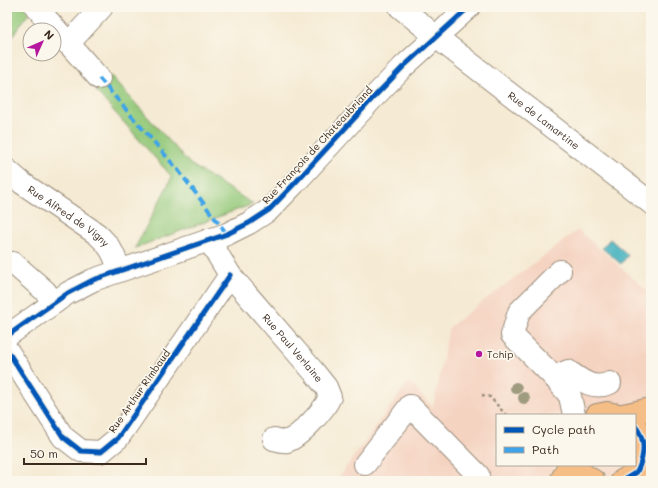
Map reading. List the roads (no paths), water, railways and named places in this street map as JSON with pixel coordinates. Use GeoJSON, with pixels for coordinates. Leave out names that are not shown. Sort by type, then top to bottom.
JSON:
{"type":"FeatureCollection","features":[{"type":"Feature","properties":{"kind":"main road"},"geometry":{"type":"LineString","coordinates":[[612,414],[651,409]]}},
{"type":"Feature","properties":{"kind":"main road"},"geometry":{"type":"LineString","coordinates":[[632,478],[644,451],[643,429]]}},
{"type":"Feature","properties":{"kind":"main road"},"geometry":{"type":"LineString","coordinates":[[561,481],[568,466]]}},
{"type":"Feature","properties":{"kind":"street"},"geometry":{"type":"LineString","coordinates":[[36,7],[99,78]]}},
{"type":"Feature","properties":{"kind":"street"},"geometry":{"type":"LineString","coordinates":[[68,44],[102,7]]}},
{"type":"Feature","properties":{"kind":"street","name":"Rue de Lamartine"},"geometry":{"type":"LineString","coordinates":[[400,7],[436,37],[651,203]]}},
{"type":"Feature","properties":{"kind":"street","name":"Rue François de Chateaubriand"},"geometry":{"type":"LineString","coordinates":[[7,336],[68,293],[93,280],[227,234],[249,223],[269,210],[403,67],[469,7]]}},
{"type":"Feature","properties":{"kind":"street","name":"Rue Alfred de Vigny"},"geometry":{"type":"LineString","coordinates":[[7,170],[22,183],[97,234],[113,251],[119,270]]}},
{"type":"Feature","properties":{"kind":"street","name":"Rue Paul Verlaine"},"geometry":{"type":"LineString","coordinates":[[209,240],[230,275],[314,372],[326,387],[330,396],[328,403],[300,434],[286,441],[274,439]]}},
{"type":"Feature","properties":{"kind":"street"},"geometry":{"type":"LineString","coordinates":[[13,263],[45,291],[54,303]]}},
{"type":"Feature","properties":{"kind":"street"},"geometry":{"type":"LineString","coordinates":[[560,271],[518,312],[512,335],[554,377],[572,405],[612,414]]}},
{"type":"Feature","properties":{"kind":"street","name":"Rue Arthur Rimbaud"},"geometry":{"type":"LineString","coordinates":[[7,350],[63,437],[81,451],[101,452],[118,438],[230,275]]}},
{"type":"Feature","properties":{"kind":"street"},"geometry":{"type":"LineString","coordinates":[[554,377],[568,371],[587,384],[603,386],[610,383]]}},
{"type":"Feature","properties":{"kind":"street"},"geometry":{"type":"LineString","coordinates":[[365,464],[410,406],[478,475],[475,481]]}},
{"type":"Feature","properties":{"kind":"water"},"geometry":{"type":"Polygon","coordinates":[[[610,239],[628,255],[621,264],[602,248],[610,239]]]}},
{"type":"Feature","properties":{"kind":"place","name":"Tchip"},"geometry":{"type":"Point","coordinates":[479,354]}}]}
